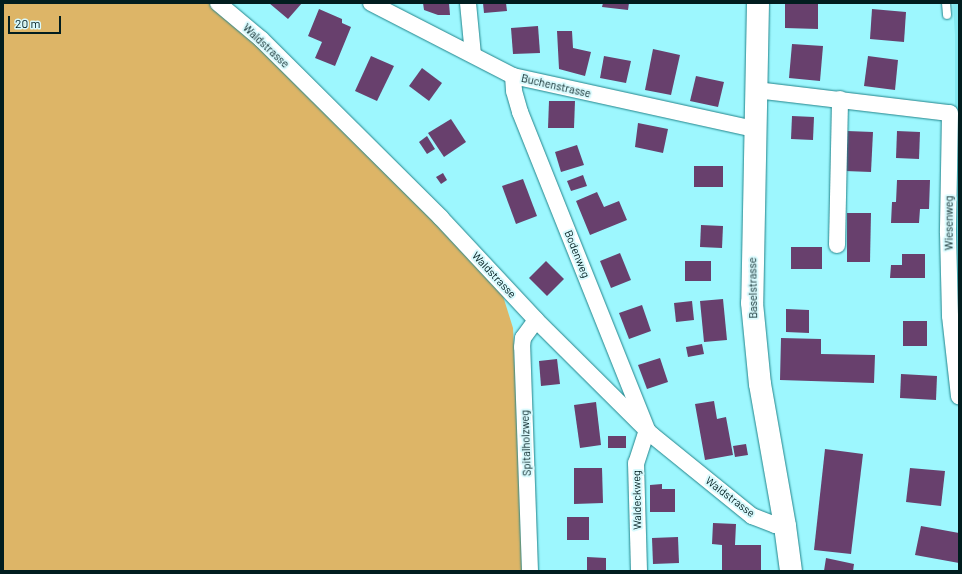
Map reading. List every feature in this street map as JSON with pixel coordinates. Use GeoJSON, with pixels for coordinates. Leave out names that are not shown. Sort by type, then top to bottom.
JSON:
{"type":"FeatureCollection","features":[{"type":"Feature","properties":{"kind":"main road","name":"Baselstrasse"},"geometry":{"type":"LineString","coordinates":[[758,3],[752,273],[754,339],[791,571]]}},
{"type":"Feature","properties":{"kind":"street","name":"Waldstrasse"},"geometry":{"type":"LineString","coordinates":[[218,3],[261,39],[441,218],[536,320],[647,430],[752,516],[775,525],[785,526]]}},
{"type":"Feature","properties":{"kind":"street","name":"Buchenstrasse"},"geometry":{"type":"LineString","coordinates":[[371,3],[512,76],[755,128]]}},
{"type":"Feature","properties":{"kind":"street"},"geometry":{"type":"LineString","coordinates":[[468,3],[473,55]]}},
{"type":"Feature","properties":{"kind":"street","name":"Bodenweg"},"geometry":{"type":"LineString","coordinates":[[512,76],[514,91],[520,112],[647,430]]}},
{"type":"Feature","properties":{"kind":"street","name":"Wiesenweg"},"geometry":{"type":"LineString","coordinates":[[756,90],[950,113],[948,233],[950,316],[959,396]]}},
{"type":"Feature","properties":{"kind":"street"},"geometry":{"type":"LineString","coordinates":[[836,245],[840,99]]}},
{"type":"Feature","properties":{"kind":"street","name":"Spitalholzweg"},"geometry":{"type":"LineString","coordinates":[[530,571],[522,346],[523,338],[536,320]]}},
{"type":"Feature","properties":{"kind":"street","name":"Waldeckweg"},"geometry":{"type":"LineString","coordinates":[[639,571],[636,463],[647,430]]}},
{"type":"Feature","properties":{"kind":"lane"},"geometry":{"type":"LineString","coordinates":[[946,3],[947,15]]}},
{"type":"Feature","properties":{"kind":"shaded area"},"geometry":{"type":"Polygon","coordinates":[[[3,3],[218,3],[441,218],[503,296],[513,328],[525,571],[3,571],[3,3]]]}},
{"type":"Feature","properties":{"kind":"shaded area"},"geometry":{"type":"Polygon","coordinates":[[[953,3],[959,3],[959,349],[952,231],[955,99],[955,35],[953,3]]]}},
{"type":"Feature","properties":{"kind":"building"},"geometry":{"type":"Polygon","coordinates":[[[269,3],[302,3],[288,19],[269,3]]]}},
{"type":"Feature","properties":{"kind":"building"},"geometry":{"type":"Polygon","coordinates":[[[423,3],[449,3],[450,15],[438,15],[424,10],[423,3]]]}},
{"type":"Feature","properties":{"kind":"building"},"geometry":{"type":"Polygon","coordinates":[[[483,3],[506,3],[507,11],[484,13],[483,3]]]}},
{"type":"Feature","properties":{"kind":"building"},"geometry":{"type":"Polygon","coordinates":[[[603,3],[629,3],[628,10],[602,7],[603,3]]]}},
{"type":"Feature","properties":{"kind":"building"},"geometry":{"type":"Polygon","coordinates":[[[785,3],[818,3],[818,29],[785,28],[785,3]]]}},
{"type":"Feature","properties":{"kind":"building"},"geometry":{"type":"Polygon","coordinates":[[[319,9],[342,19],[342,23],[351,27],[335,66],[315,58],[322,42],[308,36],[319,9]]]}},
{"type":"Feature","properties":{"kind":"building"},"geometry":{"type":"Polygon","coordinates":[[[872,9],[906,12],[904,42],[870,39],[872,9]]]}},
{"type":"Feature","properties":{"kind":"building"},"geometry":{"type":"Polygon","coordinates":[[[538,26],[540,53],[513,54],[511,28],[538,26]]]}},
{"type":"Feature","properties":{"kind":"building"},"geometry":{"type":"Polygon","coordinates":[[[557,31],[572,31],[573,48],[591,52],[585,76],[559,69],[557,31]]]}},
{"type":"Feature","properties":{"kind":"building"},"geometry":{"type":"Polygon","coordinates":[[[792,44],[823,46],[820,81],[789,78],[792,44]]]}},
{"type":"Feature","properties":{"kind":"building"},"geometry":{"type":"Polygon","coordinates":[[[653,49],[680,55],[671,95],[645,90],[653,49]]]}},
{"type":"Feature","properties":{"kind":"building"},"geometry":{"type":"Polygon","coordinates":[[[371,56],[394,66],[377,101],[355,91],[371,56]]]}},
{"type":"Feature","properties":{"kind":"building"},"geometry":{"type":"Polygon","coordinates":[[[604,56],[631,61],[626,83],[600,78],[604,56]]]}},
{"type":"Feature","properties":{"kind":"building"},"geometry":{"type":"Polygon","coordinates":[[[868,56],[898,60],[895,90],[864,86],[868,56]]]}},
{"type":"Feature","properties":{"kind":"building"},"geometry":{"type":"Polygon","coordinates":[[[422,68],[442,83],[429,101],[409,86],[422,68]]]}},
{"type":"Feature","properties":{"kind":"building"},"geometry":{"type":"Polygon","coordinates":[[[696,76],[724,82],[718,107],[690,101],[696,76]]]}},
{"type":"Feature","properties":{"kind":"building"},"geometry":{"type":"Polygon","coordinates":[[[549,101],[575,101],[574,128],[548,128],[549,101]]]}},
{"type":"Feature","properties":{"kind":"building"},"geometry":{"type":"Polygon","coordinates":[[[792,116],[814,117],[813,140],[791,139],[792,116]]]}},
{"type":"Feature","properties":{"kind":"building"},"geometry":{"type":"Polygon","coordinates":[[[451,119],[466,142],[444,157],[428,133],[451,119]]]}},
{"type":"Feature","properties":{"kind":"building"},"geometry":{"type":"Polygon","coordinates":[[[638,123],[668,129],[663,153],[635,147],[638,123]]]}},
{"type":"Feature","properties":{"kind":"building"},"geometry":{"type":"Polygon","coordinates":[[[847,131],[873,132],[871,172],[845,171],[847,131]]]}},
{"type":"Feature","properties":{"kind":"building"},"geometry":{"type":"Polygon","coordinates":[[[897,131],[920,132],[919,159],[896,158],[897,131]]]}},
{"type":"Feature","properties":{"kind":"building"},"geometry":{"type":"Polygon","coordinates":[[[427,136],[435,149],[427,154],[419,142],[427,136]]]}},
{"type":"Feature","properties":{"kind":"building"},"geometry":{"type":"Polygon","coordinates":[[[577,145],[584,165],[561,172],[555,152],[577,145]]]}},
{"type":"Feature","properties":{"kind":"building"},"geometry":{"type":"Polygon","coordinates":[[[694,166],[723,166],[723,187],[694,187],[694,166]]]}},
{"type":"Feature","properties":{"kind":"building"},"geometry":{"type":"Polygon","coordinates":[[[443,173],[447,180],[441,184],[436,177],[443,173]]]}},
{"type":"Feature","properties":{"kind":"building"},"geometry":{"type":"Polygon","coordinates":[[[583,175],[587,186],[571,191],[567,181],[583,175]]]}},
{"type":"Feature","properties":{"kind":"building"},"geometry":{"type":"Polygon","coordinates":[[[523,179],[537,216],[516,224],[502,186],[523,179]]]}},
{"type":"Feature","properties":{"kind":"building"},"geometry":{"type":"Polygon","coordinates":[[[897,180],[930,180],[929,209],[920,209],[919,223],[891,223],[892,202],[896,202],[897,180]]]}},
{"type":"Feature","properties":{"kind":"building"},"geometry":{"type":"Polygon","coordinates":[[[597,192],[604,207],[619,201],[627,220],[590,235],[576,201],[597,192]]]}},
{"type":"Feature","properties":{"kind":"building"},"geometry":{"type":"Polygon","coordinates":[[[847,213],[871,213],[870,262],[847,262],[847,213]]]}},
{"type":"Feature","properties":{"kind":"building"},"geometry":{"type":"Polygon","coordinates":[[[701,225],[723,226],[722,248],[700,247],[701,225]]]}},
{"type":"Feature","properties":{"kind":"building"},"geometry":{"type":"Polygon","coordinates":[[[791,247],[822,247],[822,269],[791,269],[791,247]]]}},
{"type":"Feature","properties":{"kind":"building"},"geometry":{"type":"Polygon","coordinates":[[[620,253],[631,280],[611,288],[600,261],[620,253]]]}},
{"type":"Feature","properties":{"kind":"building"},"geometry":{"type":"Polygon","coordinates":[[[902,254],[925,254],[925,278],[890,278],[891,265],[902,265],[902,254]]]}},
{"type":"Feature","properties":{"kind":"building"},"geometry":{"type":"Polygon","coordinates":[[[546,261],[564,279],[547,296],[529,278],[546,261]]]}},
{"type":"Feature","properties":{"kind":"building"},"geometry":{"type":"Polygon","coordinates":[[[685,261],[711,261],[711,281],[685,281],[685,261]]]}},
{"type":"Feature","properties":{"kind":"building"},"geometry":{"type":"Polygon","coordinates":[[[723,299],[727,340],[704,342],[700,301],[723,299]]]}},
{"type":"Feature","properties":{"kind":"building"},"geometry":{"type":"Polygon","coordinates":[[[692,301],[694,320],[676,322],[674,303],[692,301]]]}},
{"type":"Feature","properties":{"kind":"building"},"geometry":{"type":"Polygon","coordinates":[[[642,305],[651,331],[629,339],[619,313],[642,305]]]}},
{"type":"Feature","properties":{"kind":"building"},"geometry":{"type":"Polygon","coordinates":[[[786,309],[809,310],[809,333],[786,332],[786,309]]]}},
{"type":"Feature","properties":{"kind":"building"},"geometry":{"type":"Polygon","coordinates":[[[903,321],[927,321],[927,346],[903,346],[903,321]]]}},
{"type":"Feature","properties":{"kind":"building"},"geometry":{"type":"Polygon","coordinates":[[[781,338],[821,339],[821,354],[875,355],[874,383],[780,380],[781,338]]]}},
{"type":"Feature","properties":{"kind":"building"},"geometry":{"type":"Polygon","coordinates":[[[702,344],[704,354],[688,357],[686,347],[702,344]]]}},
{"type":"Feature","properties":{"kind":"building"},"geometry":{"type":"Polygon","coordinates":[[[660,358],[668,382],[647,389],[638,365],[660,358]]]}},
{"type":"Feature","properties":{"kind":"building"},"geometry":{"type":"Polygon","coordinates":[[[557,359],[560,384],[541,386],[539,361],[557,359]]]}},
{"type":"Feature","properties":{"kind":"building"},"geometry":{"type":"Polygon","coordinates":[[[901,374],[937,376],[936,400],[900,398],[901,374]]]}},
{"type":"Feature","properties":{"kind":"building"},"geometry":{"type":"Polygon","coordinates":[[[714,401],[717,419],[726,417],[733,455],[705,460],[695,404],[714,401]]]}},
{"type":"Feature","properties":{"kind":"building"},"geometry":{"type":"Polygon","coordinates":[[[596,402],[601,445],[580,448],[574,405],[596,402]]]}},
{"type":"Feature","properties":{"kind":"building"},"geometry":{"type":"Polygon","coordinates":[[[608,436],[626,436],[626,448],[608,448],[608,436]]]}},
{"type":"Feature","properties":{"kind":"building"},"geometry":{"type":"Polygon","coordinates":[[[746,444],[748,455],[735,457],[733,446],[746,444]]]}},
{"type":"Feature","properties":{"kind":"building"},"geometry":{"type":"Polygon","coordinates":[[[825,449],[863,454],[851,554],[814,550],[825,449]]]}},
{"type":"Feature","properties":{"kind":"building"},"geometry":{"type":"Polygon","coordinates":[[[574,468],[602,468],[603,503],[574,504],[574,468]]]}},
{"type":"Feature","properties":{"kind":"building"},"geometry":{"type":"Polygon","coordinates":[[[910,468],[945,471],[941,506],[906,502],[910,468]]]}},
{"type":"Feature","properties":{"kind":"building"},"geometry":{"type":"Polygon","coordinates":[[[662,484],[662,489],[675,489],[675,512],[650,512],[650,485],[662,484]]]}},
{"type":"Feature","properties":{"kind":"building"},"geometry":{"type":"Polygon","coordinates":[[[567,517],[589,517],[589,540],[567,540],[567,517]]]}},
{"type":"Feature","properties":{"kind":"building"},"geometry":{"type":"Polygon","coordinates":[[[713,523],[736,524],[735,545],[761,545],[761,571],[722,571],[722,545],[712,544],[713,523]]]}},
{"type":"Feature","properties":{"kind":"building"},"geometry":{"type":"Polygon","coordinates":[[[921,526],[959,533],[959,563],[915,555],[921,526]]]}},
{"type":"Feature","properties":{"kind":"building"},"geometry":{"type":"Polygon","coordinates":[[[678,537],[679,563],[653,564],[652,538],[678,537]]]}},
{"type":"Feature","properties":{"kind":"building"},"geometry":{"type":"Polygon","coordinates":[[[587,557],[606,558],[606,571],[587,571],[587,557]]]}},
{"type":"Feature","properties":{"kind":"building"},"geometry":{"type":"Polygon","coordinates":[[[826,558],[854,564],[853,571],[824,571],[826,558]]]}}]}
